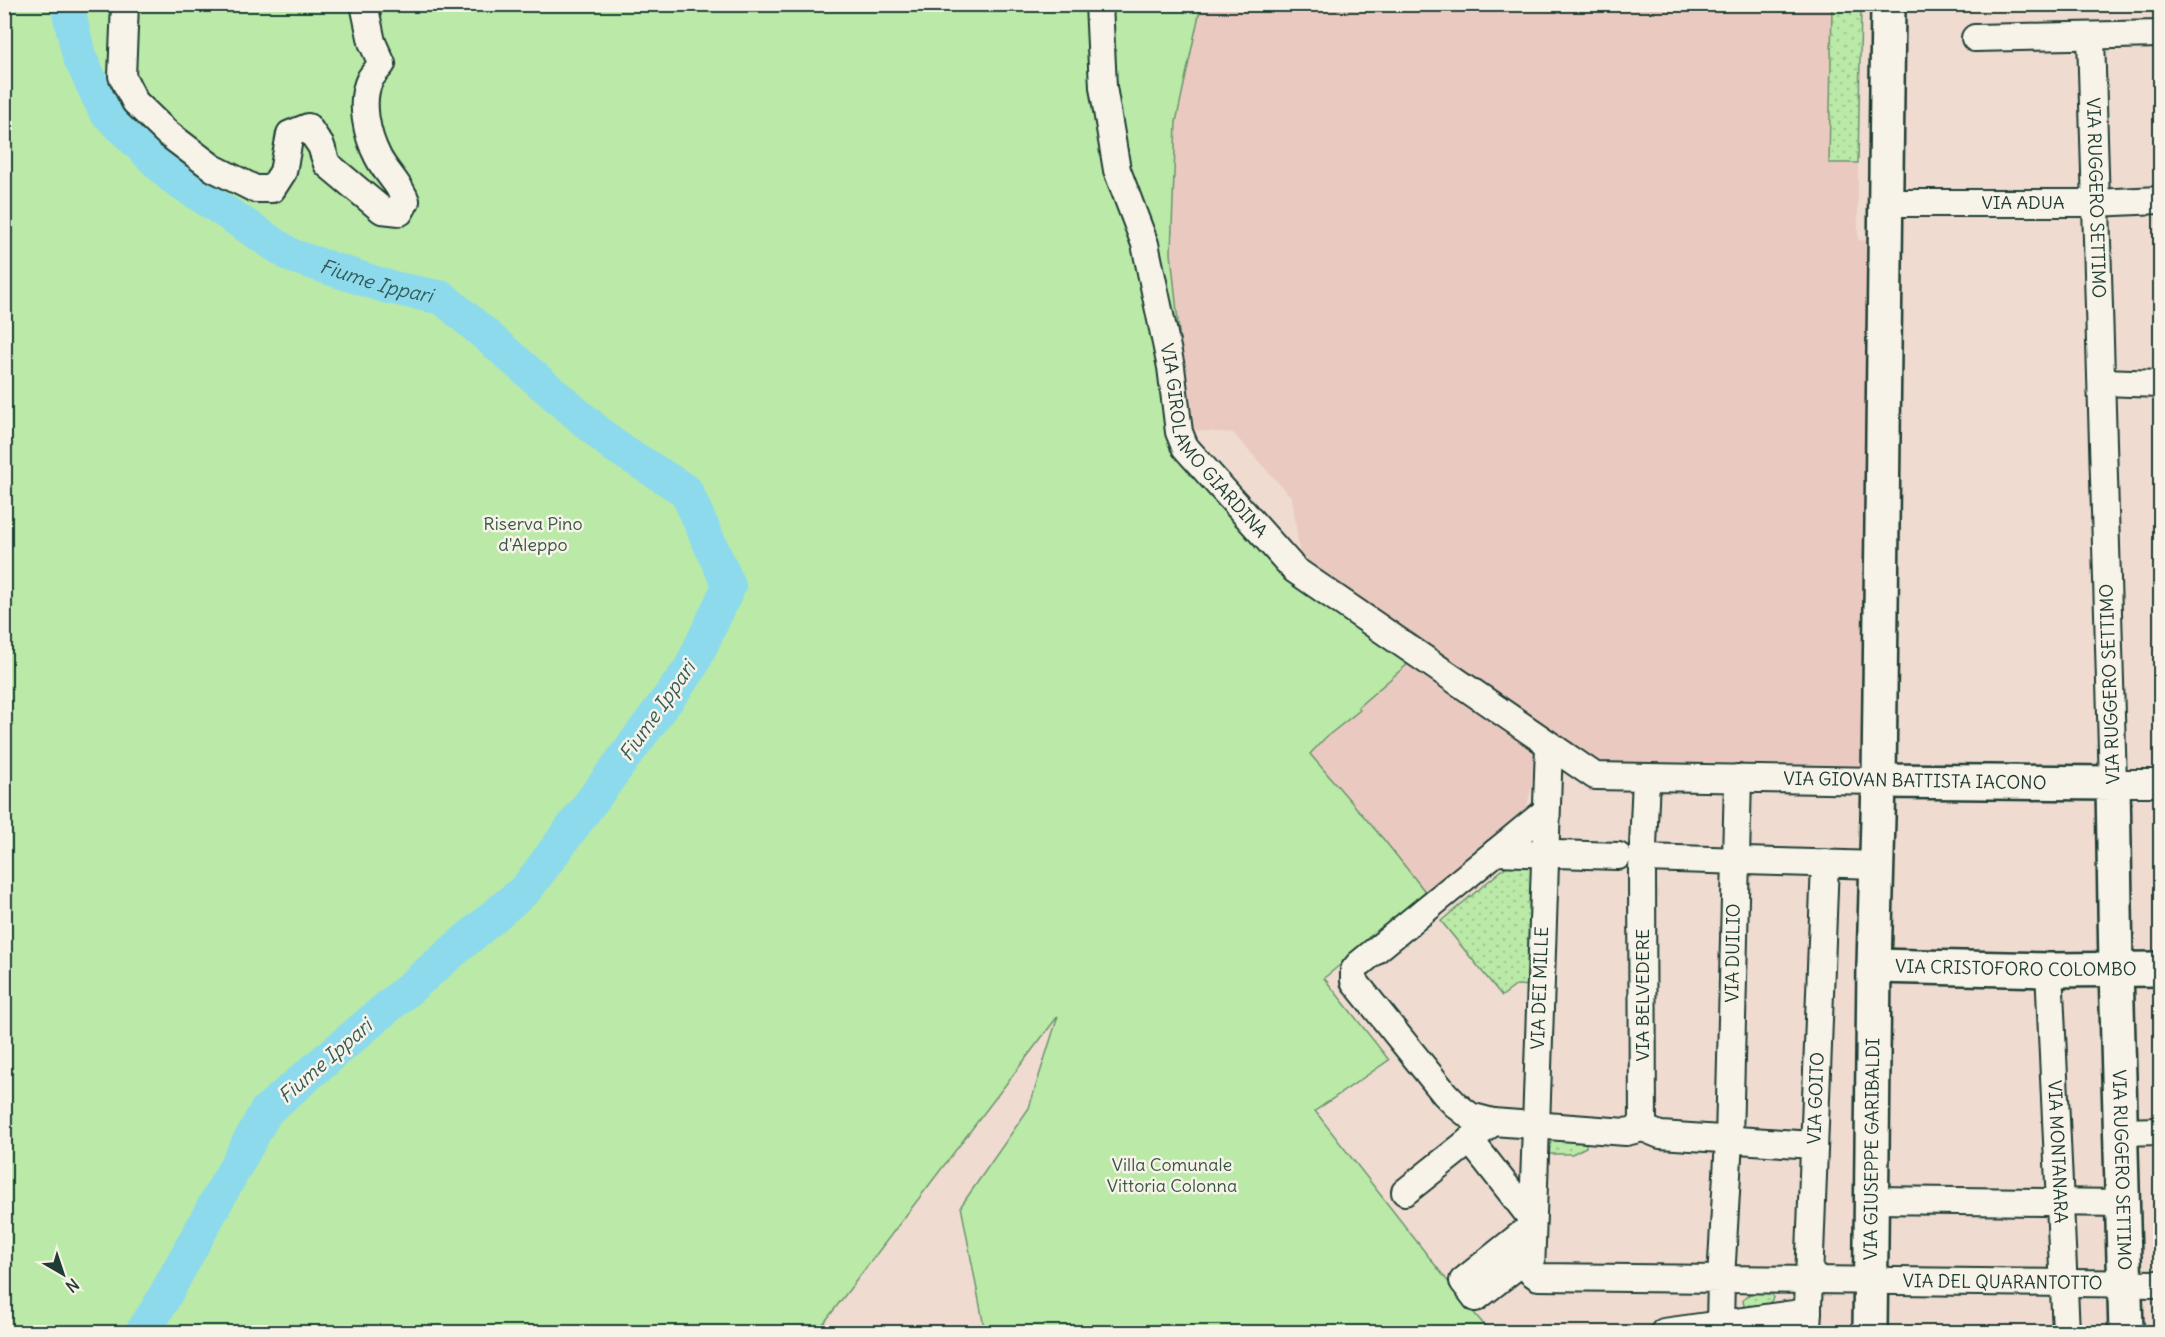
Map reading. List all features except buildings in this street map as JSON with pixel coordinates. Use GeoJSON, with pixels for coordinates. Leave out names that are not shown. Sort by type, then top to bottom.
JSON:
{"type":"FeatureCollection","features":[{"type":"Feature","properties":{"kind":"main road"},"geometry":{"type":"LineString","coordinates":[[1885,203],[1888,4]]}},
{"type":"Feature","properties":{"kind":"main road","name":"VIA GIUSEPPE GARIBALDI"},"geometry":{"type":"LineString","coordinates":[[1870,1332],[1885,203]]}},
{"type":"Feature","properties":{"kind":"main road","name":"VIA GIOVAN BATTISTA IACONO"},"geometry":{"type":"LineString","coordinates":[[1879,782],[2113,783]]}},
{"type":"Feature","properties":{"kind":"main road","name":"VIA RUGGERO SETTIMO"},"geometry":{"type":"LineString","coordinates":[[2113,783],[2126,1332]]}},
{"type":"Feature","properties":{"kind":"main road","name":"VIA CRISTOFORO COLOMBO"},"geometry":{"type":"LineString","coordinates":[[1874,966],[2049,970],[2160,969]]}},
{"type":"Feature","properties":{"kind":"street"},"geometry":{"type":"LineString","coordinates":[[125,4],[122,76],[135,102],[167,133],[213,168],[255,189],[272,189],[283,172],[290,134],[308,127],[321,146],[327,164],[382,210],[400,212],[406,201],[402,190],[377,157],[369,135],[364,98],[370,79],[382,64],[372,42],[364,4]]}},
{"type":"Feature","properties":{"kind":"street","name":"VIA GIROLAMO GIARDINA"},"geometry":{"type":"LineString","coordinates":[[1099,4],[1103,87],[1117,170],[1145,244],[1171,367],[1179,432],[1185,447],[1295,570],[1595,776],[1658,778]]}},
{"type":"Feature","properties":{"kind":"street"},"geometry":{"type":"LineString","coordinates":[[1975,38],[2160,34]]}},
{"type":"Feature","properties":{"kind":"street","name":"VIA RUGGERO SETTIMO"},"geometry":{"type":"LineString","coordinates":[[2091,36],[2094,203],[2102,382],[2113,783]]}},
{"type":"Feature","properties":{"kind":"street","name":"VIA ADUA"},"geometry":{"type":"LineString","coordinates":[[1885,203],[2094,203],[2160,200]]}},
{"type":"Feature","properties":{"kind":"street"},"geometry":{"type":"LineString","coordinates":[[2102,382],[2160,384]]}},
{"type":"Feature","properties":{"kind":"street","name":"VIA DEI MILLE"},"geometry":{"type":"LineString","coordinates":[[1531,1254],[1536,1119],[1540,856],[1546,811],[1546,744]]}},
{"type":"Feature","properties":{"kind":"street","name":"VIA GIOVAN BATTISTA IACONO"},"geometry":{"type":"LineString","coordinates":[[1658,778],[1879,782]]}},
{"type":"Feature","properties":{"kind":"street","name":"VIA BELVEDERE"},"geometry":{"type":"LineString","coordinates":[[1644,1125],[1642,860],[1658,778]]}},
{"type":"Feature","properties":{"kind":"street","name":"VIA DUILIO"},"geometry":{"type":"LineString","coordinates":[[1720,1324],[1721,1279],[1732,1136],[1737,778]]}},
{"type":"Feature","properties":{"kind":"street","name":"VIA GIOVAN BATTISTA IACONO"},"geometry":{"type":"LineString","coordinates":[[2113,783],[2160,783]]}},
{"type":"Feature","properties":{"kind":"street"},"geometry":{"type":"LineString","coordinates":[[1531,1254],[1476,1298],[1463,1281],[1532,1222],[1470,1116],[1456,1105],[1356,984],[1353,974],[1359,964],[1546,811]]}},
{"type":"Feature","properties":{"kind":"street"},"geometry":{"type":"LineString","coordinates":[[1496,852],[1642,860],[1877,865]]}},
{"type":"Feature","properties":{"kind":"street","name":"VIA GOITO"},"geometry":{"type":"LineString","coordinates":[[1807,1322],[1825,863]]}},
{"type":"Feature","properties":{"kind":"street","name":"VIA MONTANARA"},"geometry":{"type":"LineString","coordinates":[[2049,970],[2066,1332]]}},
{"type":"Feature","properties":{"kind":"street"},"geometry":{"type":"LineString","coordinates":[[1405,1192],[1480,1132],[1536,1119],[1626,1132],[1644,1125],[1659,1135],[1732,1136],[1814,1145]]}},
{"type":"Feature","properties":{"kind":"street"},"geometry":{"type":"LineString","coordinates":[[2120,1132],[2160,1131]]}},
{"type":"Feature","properties":{"kind":"street"},"geometry":{"type":"LineString","coordinates":[[1480,1132],[1502,1158],[1534,1172]]}},
{"type":"Feature","properties":{"kind":"street"},"geometry":{"type":"LineString","coordinates":[[1873,1200],[2123,1203]]}},
{"type":"Feature","properties":{"kind":"street","name":"VIA DEL QUARANTOTTO"},"geometry":{"type":"LineString","coordinates":[[1531,1254],[1531,1272],[1539,1278],[2160,1284]]}},
{"type":"Feature","properties":{"kind":"street"},"geometry":{"type":"LineString","coordinates":[[1664,1332],[1720,1324],[1807,1322]]}},
{"type":"Feature","properties":{"kind":"shaded area"},"geometry":{"type":"Polygon","coordinates":[[[1201,5],[1832,5],[1829,162],[1858,163],[1858,240],[1873,241],[1868,765],[1600,762],[1300,557],[1292,498],[1233,433],[1189,430],[1171,253],[1176,122],[1201,5]]]}},
{"type":"Feature","properties":{"kind":"shaded area"},"geometry":{"type":"Polygon","coordinates":[[[1409,663],[1538,752],[1526,812],[1427,894],[1310,754],[1359,709],[1357,707],[1409,663]]]}},
{"type":"Feature","properties":{"kind":"green space","name":"Riserva Pino d'Aleppo"},"geometry":{"type":"Polygon","coordinates":[[[5,5],[1201,5],[1176,122],[1171,253],[1189,430],[1170,450],[1275,564],[1409,663],[1358,707],[1360,710],[1325,738],[1310,754],[1427,894],[1324,978],[1389,1060],[1315,1111],[1490,1332],[985,1332],[961,1206],[1029,1108],[1058,1016],[817,1332],[5,1332],[5,5]]]}},
{"type":"Feature","properties":{"kind":"green space"},"geometry":{"type":"Polygon","coordinates":[[[1832,5],[1861,5],[1858,163],[1829,163],[1832,5]]]}},
{"type":"Feature","properties":{"kind":"green space"},"geometry":{"type":"Polygon","coordinates":[[[1508,865],[1535,866],[1531,986],[1517,985],[1502,996],[1441,921],[1508,865]]]}},
{"type":"Feature","properties":{"kind":"green space"},"geometry":{"type":"Polygon","coordinates":[[[1548,1138],[1586,1140],[1586,1147],[1572,1154],[1547,1154],[1548,1138]]]}},
{"type":"Feature","properties":{"kind":"green space"},"geometry":{"type":"Polygon","coordinates":[[[1771,1291],[1773,1298],[1764,1307],[1752,1309],[1744,1306],[1743,1301],[1748,1295],[1771,1291]]]}},
{"type":"Feature","properties":{"kind":"waterway","name":"Fiume Ippari"},"geometry":{"type":"LineString","coordinates":[[67,4],[79,56],[105,111],[171,176],[292,256],[388,287],[443,298],[613,445],[686,491],[729,586],[690,669],[527,888],[266,1111],[158,1308],[142,1332]]}},
{"type":"Feature","properties":{"kind":"park label","name":"Villa Comunale Vittoria Colonna"},"geometry":{"type":"Point","coordinates":[1172,1175]}}]}
